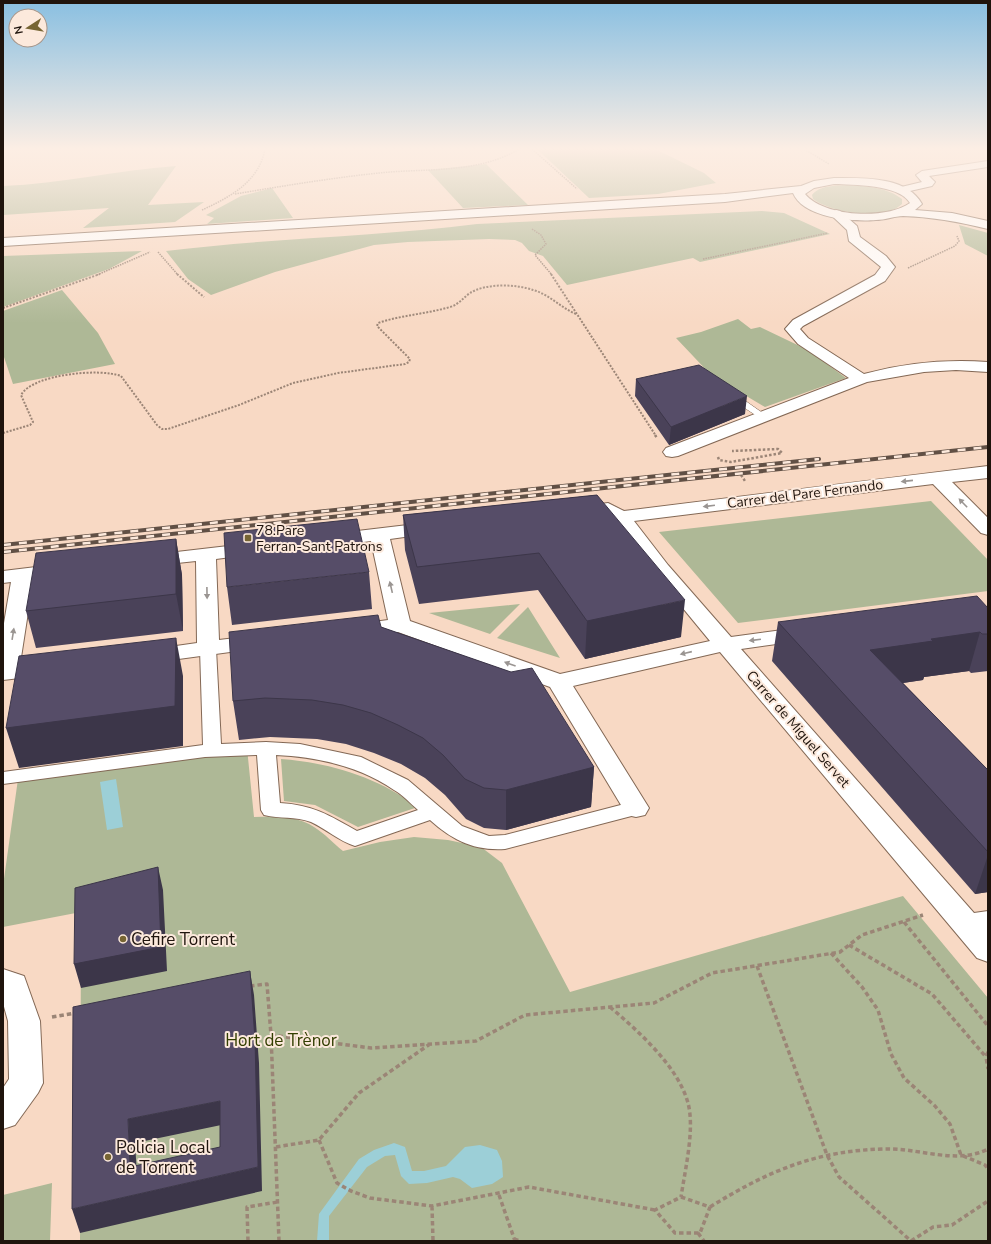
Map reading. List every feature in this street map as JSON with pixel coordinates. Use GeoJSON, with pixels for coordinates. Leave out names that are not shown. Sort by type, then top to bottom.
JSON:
{"type":"FeatureCollection","features":[{"type":"Feature","properties":{"kind":"street"},"geometry":{"type":"LineString","coordinates":[[3,242],[578,207]]}},
{"type":"Feature","properties":{"kind":"street"},"geometry":{"type":"LineString","coordinates":[[816,207],[836,214],[874,217],[906,212],[914,207]]}},
{"type":"Feature","properties":{"kind":"street"},"geometry":{"type":"LineString","coordinates":[[945,207],[988,218]]}},
{"type":"Feature","properties":{"kind":"street"},"geometry":{"type":"LineString","coordinates":[[906,212],[965,219],[988,225]]}},
{"type":"Feature","properties":{"kind":"street"},"geometry":{"type":"LineString","coordinates":[[836,214],[853,229],[854,238],[862,246],[881,259],[888,267],[880,278],[803,320],[792,329],[803,341],[861,380]]}},
{"type":"Feature","properties":{"kind":"street"},"geometry":{"type":"LineString","coordinates":[[853,229],[874,217]]}},
{"type":"Feature","properties":{"kind":"street"},"geometry":{"type":"LineString","coordinates":[[672,452],[861,380],[920,367],[952,365],[988,367]]}},
{"type":"Feature","properties":{"kind":"street","name":"Carrer del Pare Fernando"},"geometry":{"type":"LineString","coordinates":[[561,514],[615,513],[806,495],[861,486],[988,472]]}},
{"type":"Feature","properties":{"kind":"street"},"geometry":{"type":"LineString","coordinates":[[938,478],[988,529]]}},
{"type":"Feature","properties":{"kind":"street","name":"Carrer de Miguel Servet"},"geometry":{"type":"LineString","coordinates":[[615,513],[724,644],[969,918],[988,950]]}},
{"type":"Feature","properties":{"kind":"street"},"geometry":{"type":"LineString","coordinates":[[316,542],[450,526]]}},
{"type":"Feature","properties":{"kind":"street"},"geometry":{"type":"LineString","coordinates":[[379,534],[400,625]]}},
{"type":"Feature","properties":{"kind":"street"},"geometry":{"type":"LineString","coordinates":[[128,563],[269,547]]}},
{"type":"Feature","properties":{"kind":"street"},"geometry":{"type":"LineString","coordinates":[[206,554],[212,751]]}},
{"type":"Feature","properties":{"kind":"street"},"geometry":{"type":"LineString","coordinates":[[69,666],[4,674],[13,576],[81,568]]}},
{"type":"Feature","properties":{"kind":"street"},"geometry":{"type":"LineString","coordinates":[[331,634],[400,625],[560,682],[724,644],[826,631]]}},
{"type":"Feature","properties":{"kind":"street"},"geometry":{"type":"LineString","coordinates":[[132,658],[277,640]]}},
{"type":"Feature","properties":{"kind":"street"},"geometry":{"type":"LineString","coordinates":[[3,778],[212,751],[266,748],[300,750],[354,761],[401,785],[455,831],[488,843],[505,842],[636,808],[560,682]]}},
{"type":"Feature","properties":{"kind":"street"},"geometry":{"type":"LineString","coordinates":[[266,748],[271,810],[299,811],[306,813],[319,818],[355,839],[432,812]]}},
{"type":"Feature","properties":{"kind":"street"},"geometry":{"type":"LineString","coordinates":[[3,982],[13,985],[24,1021],[26,1083],[3,1114]]}},
{"type":"Feature","properties":{"kind":"lane"},"geometry":{"type":"LineString","coordinates":[[726,392],[764,416]]}},
{"type":"Feature","properties":{"kind":"path"},"geometry":{"type":"LineString","coordinates":[[173,232],[193,215],[209,207]]}},
{"type":"Feature","properties":{"kind":"path"},"geometry":{"type":"LineString","coordinates":[[884,272],[895,272],[907,268],[955,246],[959,241],[952,225],[965,219]]}},
{"type":"Feature","properties":{"kind":"path"},"geometry":{"type":"LineString","coordinates":[[703,259],[853,229]]}},
{"type":"Feature","properties":{"kind":"path"},"geometry":{"type":"LineString","coordinates":[[3,308],[106,272],[139,259],[154,250],[161,253],[179,276],[204,297]]}},
{"type":"Feature","properties":{"kind":"path"},"geometry":{"type":"LineString","coordinates":[[535,255],[558,283],[576,314],[662,446],[672,452]]}},
{"type":"Feature","properties":{"kind":"path"},"geometry":{"type":"LineString","coordinates":[[3,433],[30,425],[32,422],[21,395],[28,385],[37,382],[100,371],[116,372],[122,376],[157,425],[162,429],[168,429],[239,406],[293,383],[338,373],[405,364],[410,359],[377,326],[378,323],[395,317],[450,307],[458,304],[470,293],[477,290],[506,287],[526,288],[538,292],[566,311],[576,314]]}},
{"type":"Feature","properties":{"kind":"path"},"geometry":{"type":"LineString","coordinates":[[698,441],[722,452],[778,449],[782,451],[782,453],[727,462],[717,458],[722,452]]}},
{"type":"Feature","properties":{"kind":"path"},"geometry":{"type":"LineString","coordinates":[[271,1035],[371,1048],[476,1041],[525,1015],[654,1002],[712,973],[840,952],[862,935],[904,922],[969,918]]}},
{"type":"Feature","properties":{"kind":"path"},"geometry":{"type":"LineString","coordinates":[[904,922],[988,1026]]}},
{"type":"Feature","properties":{"kind":"path"},"geometry":{"type":"LineString","coordinates":[[849,945],[932,994],[986,1057],[988,1069]]}},
{"type":"Feature","properties":{"kind":"path"},"geometry":{"type":"LineString","coordinates":[[830,953],[862,987],[878,1010],[891,1054],[904,1078],[935,1106],[950,1124],[961,1155],[985,1165],[988,1169]]}},
{"type":"Feature","properties":{"kind":"path"},"geometry":{"type":"LineString","coordinates":[[757,966],[827,1155],[839,1177],[911,1241],[933,1228],[952,1225],[988,1201]]}},
{"type":"Feature","properties":{"kind":"path"},"geometry":{"type":"LineString","coordinates":[[243,987],[267,984],[271,1035],[279,1241]]}},
{"type":"Feature","properties":{"kind":"path"},"geometry":{"type":"LineString","coordinates":[[610,1007],[642,1034],[674,1073],[688,1103],[690,1135],[681,1197]]}},
{"type":"Feature","properties":{"kind":"path"},"geometry":{"type":"LineString","coordinates":[[24,1021],[78,1013]]}},
{"type":"Feature","properties":{"kind":"path"},"geometry":{"type":"LineString","coordinates":[[276,1147],[319,1140],[359,1093],[430,1044]]}},
{"type":"Feature","properties":{"kind":"path"},"geometry":{"type":"LineString","coordinates":[[986,1057],[988,1052]]}},
{"type":"Feature","properties":{"kind":"path"},"geometry":{"type":"LineString","coordinates":[[319,1140],[337,1183],[351,1191],[370,1198],[432,1206],[499,1195],[529,1187],[655,1210],[681,1197],[710,1207]]}},
{"type":"Feature","properties":{"kind":"path"},"geometry":{"type":"LineString","coordinates":[[655,1210],[675,1233],[700,1233],[710,1207],[772,1171],[827,1155],[866,1150],[904,1149],[949,1156],[983,1153],[988,1149]]}},
{"type":"Feature","properties":{"kind":"path"},"geometry":{"type":"LineString","coordinates":[[499,1195],[514,1240],[520,1241]]}},
{"type":"Feature","properties":{"kind":"path"},"geometry":{"type":"LineString","coordinates":[[248,1241],[247,1208],[278,1202]]}},
{"type":"Feature","properties":{"kind":"path"},"geometry":{"type":"LineString","coordinates":[[432,1206],[433,1241]]}},
{"type":"Feature","properties":{"kind":"path"},"geometry":{"type":"LineString","coordinates":[[698,1233],[704,1241]]}},
{"type":"Feature","properties":{"kind":"green space"},"geometry":{"type":"Polygon","coordinates":[[[3,207],[197,207],[175,222],[83,228],[109,208],[3,215],[3,207]]]}},
{"type":"Feature","properties":{"kind":"green space"},"geometry":{"type":"Polygon","coordinates":[[[221,207],[285,207],[293,218],[207,224],[214,218],[206,215],[221,207]]]}},
{"type":"Feature","properties":{"kind":"green space"},"geometry":{"type":"Polygon","coordinates":[[[462,207],[484,207],[463,208],[462,207]]]}},
{"type":"Feature","properties":{"kind":"green space"},"geometry":{"type":"Polygon","coordinates":[[[829,207],[897,207],[871,214],[829,207]]]}},
{"type":"Feature","properties":{"kind":"green space"},"geometry":{"type":"Polygon","coordinates":[[[762,211],[784,213],[830,234],[700,262],[693,258],[567,285],[543,256],[529,251],[522,243],[515,240],[489,239],[408,242],[374,245],[275,272],[211,295],[188,279],[166,251],[244,243],[400,232],[477,224],[762,211]]]}},
{"type":"Feature","properties":{"kind":"green space"},"geometry":{"type":"Polygon","coordinates":[[[959,225],[988,233],[988,256],[965,244],[959,225]]]}},
{"type":"Feature","properties":{"kind":"green space"},"geometry":{"type":"Polygon","coordinates":[[[142,251],[109,269],[3,307],[3,256],[142,251]]]}},
{"type":"Feature","properties":{"kind":"green space"},"geometry":{"type":"Polygon","coordinates":[[[62,290],[98,333],[115,364],[13,384],[3,354],[3,311],[62,290]]]}},
{"type":"Feature","properties":{"kind":"green space"},"geometry":{"type":"Polygon","coordinates":[[[738,319],[751,329],[760,327],[808,350],[846,378],[765,407],[711,375],[676,338],[701,332],[738,319]]]}},
{"type":"Feature","properties":{"kind":"green space"},"geometry":{"type":"Polygon","coordinates":[[[931,501],[988,560],[988,591],[738,623],[659,532],[931,501]]]}},
{"type":"Feature","properties":{"kind":"green space"},"geometry":{"type":"Polygon","coordinates":[[[520,604],[490,634],[429,613],[520,604]]]}},
{"type":"Feature","properties":{"kind":"green space"},"geometry":{"type":"Polygon","coordinates":[[[528,607],[560,658],[497,638],[528,607]]]}},
{"type":"Feature","properties":{"kind":"green space","name":"Hort de Trènor"},"geometry":{"type":"Polygon","coordinates":[[[247,748],[254,817],[285,817],[300,820],[318,829],[343,851],[380,842],[414,837],[448,840],[481,847],[502,863],[570,992],[903,896],[988,998],[988,1241],[80,1241],[81,912],[3,927],[3,886],[18,779],[247,748]]]}},
{"type":"Feature","properties":{"kind":"green space"},"geometry":{"type":"Polygon","coordinates":[[[281,759],[318,764],[353,773],[386,787],[418,807],[358,827],[315,805],[284,801],[281,759]]]}},
{"type":"Feature","properties":{"kind":"green space"},"geometry":{"type":"Polygon","coordinates":[[[52,1183],[50,1241],[3,1241],[3,1195],[52,1183]]]}},
{"type":"Feature","properties":{"kind":"water"},"geometry":{"type":"Polygon","coordinates":[[[116,779],[123,827],[107,830],[100,782],[116,779]]]}},
{"type":"Feature","properties":{"kind":"water"},"geometry":{"type":"Polygon","coordinates":[[[394,1143],[405,1147],[412,1171],[424,1171],[446,1166],[465,1147],[480,1145],[497,1150],[502,1161],[503,1177],[492,1184],[472,1188],[460,1179],[453,1177],[427,1183],[409,1184],[401,1176],[395,1155],[385,1156],[367,1167],[329,1216],[329,1241],[317,1241],[319,1214],[359,1159],[374,1150],[394,1143]]]}},
{"type":"Feature","properties":{"kind":"building"},"geometry":{"type":"Polygon","coordinates":[[[699,365],[747,396],[671,427],[636,379],[699,365]]]}},
{"type":"Feature","properties":{"kind":"building"},"geometry":{"type":"Polygon","coordinates":[[[597,495],[685,600],[587,621],[539,553],[417,567],[403,515],[597,495]]]}},
{"type":"Feature","properties":{"kind":"building"},"geometry":{"type":"Polygon","coordinates":[[[357,519],[369,572],[227,587],[224,533],[357,519]]]}},
{"type":"Feature","properties":{"kind":"building"},"geometry":{"type":"Polygon","coordinates":[[[176,539],[176,594],[26,611],[36,553],[176,539]]]}},
{"type":"Feature","properties":{"kind":"building"},"geometry":{"type":"Polygon","coordinates":[[[977,596],[988,608],[988,634],[982,634],[980,632],[931,639],[933,641],[870,650],[988,770],[988,852],[778,622],[977,596]]]}},
{"type":"Feature","properties":{"kind":"building"},"geometry":{"type":"Polygon","coordinates":[[[378,615],[381,627],[511,672],[532,668],[594,767],[506,790],[484,788],[465,779],[443,755],[423,738],[371,713],[343,705],[312,700],[265,698],[233,701],[229,632],[378,615]]]}},
{"type":"Feature","properties":{"kind":"building"},"geometry":{"type":"Polygon","coordinates":[[[176,638],[175,706],[6,728],[19,656],[176,638]]]}},
{"type":"Feature","properties":{"kind":"building"},"geometry":{"type":"Polygon","coordinates":[[[158,867],[161,947],[74,964],[75,888],[158,867]]]}},
{"type":"Feature","properties":{"kind":"building"},"geometry":{"type":"Polygon","coordinates":[[[250,971],[255,1039],[258,1167],[72,1209],[73,1007],[250,971]],[[220,1101],[128,1119],[130,1167],[220,1147],[220,1101]]]}},
{"type":"Feature","properties":{"kind":"railway"},"geometry":{"type":"LineString","coordinates":[[3,552],[988,447]]}},
{"type":"Feature","properties":{"kind":"railway"},"geometry":{"type":"LineString","coordinates":[[3,545],[819,459]]}},
{"type":"Feature","properties":{"kind":"place","name":"78.Pare Ferran-Sant Patrons"},"geometry":{"type":"Point","coordinates":[248,538]}},
{"type":"Feature","properties":{"kind":"place","name":"Cefire Torrent"},"geometry":{"type":"Point","coordinates":[123,939]}},
{"type":"Feature","properties":{"kind":"place","name":"Policia Local de Torrent"},"geometry":{"type":"Point","coordinates":[108,1157]}}]}
